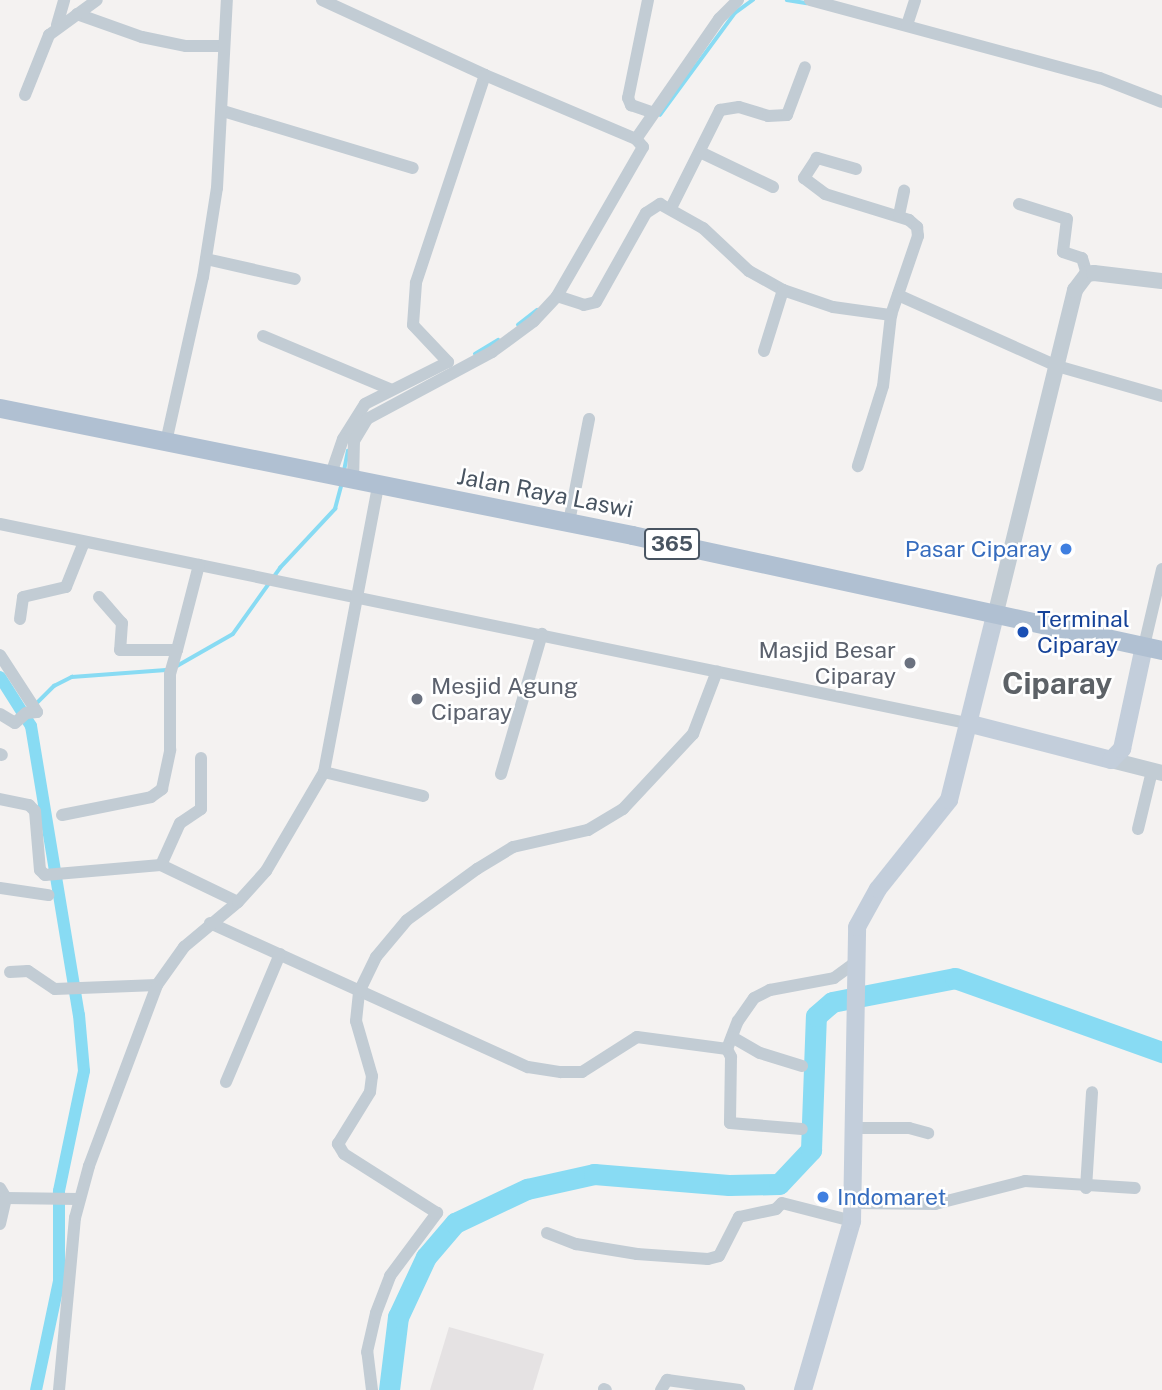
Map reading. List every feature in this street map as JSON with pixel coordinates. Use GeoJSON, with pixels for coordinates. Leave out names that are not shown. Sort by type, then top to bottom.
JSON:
{"type":"FeatureCollection","features":[{"type":"Feature","properties":{"kind":"main road","name":"Jalan Raya Laswi"},"geometry":{"type":"LineString","coordinates":[[0,408],[342,479],[569,522],[1153,648]]}},
{"type":"Feature","properties":{"kind":"main road"},"geometry":{"type":"LineString","coordinates":[[803,1390],[853,1212],[853,969],[863,912],[949,800],[971,724],[995,615]]}},
{"type":"Feature","properties":{"kind":"main road"},"geometry":{"type":"LineString","coordinates":[[971,724],[1111,761],[1122,749],[1153,648]]}},
{"type":"Feature","properties":{"kind":"street"},"geometry":{"type":"LineString","coordinates":[[25,95],[44,44],[57,25],[64,0]]}},
{"type":"Feature","properties":{"kind":"street"},"geometry":{"type":"LineString","coordinates":[[57,25],[97,0]]}},
{"type":"Feature","properties":{"kind":"street"},"geometry":{"type":"LineString","coordinates":[[166,442],[206,259],[223,111],[228,0]]}},
{"type":"Feature","properties":{"kind":"street"},"geometry":{"type":"LineString","coordinates":[[322,0],[638,142]]}},
{"type":"Feature","properties":{"kind":"street"},"geometry":{"type":"LineString","coordinates":[[648,0],[628,98],[631,105],[654,113]]}},
{"type":"Feature","properties":{"kind":"street"},"geometry":{"type":"LineString","coordinates":[[342,479],[355,437],[377,403],[518,335],[556,296],[654,113],[719,19],[738,0]]}},
{"type":"Feature","properties":{"kind":"street"},"geometry":{"type":"LineString","coordinates":[[810,0],[841,3],[907,25],[1100,78],[1162,102]]}},
{"type":"Feature","properties":{"kind":"street"},"geometry":{"type":"LineString","coordinates":[[907,25],[915,0]]}},
{"type":"Feature","properties":{"kind":"street"},"geometry":{"type":"LineString","coordinates":[[76,14],[142,37],[186,46],[224,46]]}},
{"type":"Feature","properties":{"kind":"street"},"geometry":{"type":"LineString","coordinates":[[671,208],[724,107],[775,117],[790,114],[805,67]]}},
{"type":"Feature","properties":{"kind":"street"},"geometry":{"type":"LineString","coordinates":[[447,371],[449,361],[446,355],[412,325],[416,283],[485,75]]}},
{"type":"Feature","properties":{"kind":"street"},"geometry":{"type":"LineString","coordinates":[[223,111],[413,169]]}},
{"type":"Feature","properties":{"kind":"street"},"geometry":{"type":"LineString","coordinates":[[700,152],[773,187]]}},
{"type":"Feature","properties":{"kind":"street"},"geometry":{"type":"LineString","coordinates":[[856,169],[817,158],[804,178],[825,194],[899,215],[915,224],[918,236],[891,315],[883,386],[858,466]]}},
{"type":"Feature","properties":{"kind":"street"},"geometry":{"type":"LineString","coordinates":[[899,215],[904,191]]}},
{"type":"Feature","properties":{"kind":"street"},"geometry":{"type":"LineString","coordinates":[[556,296],[583,305],[596,302],[648,210],[660,204],[703,228],[749,271],[783,290],[833,307],[891,315]]}},
{"type":"Feature","properties":{"kind":"street"},"geometry":{"type":"LineString","coordinates":[[1019,204],[1066,219],[1063,252],[1082,258],[1087,274]]}},
{"type":"Feature","properties":{"kind":"street"},"geometry":{"type":"LineString","coordinates":[[206,259],[295,279]]}},
{"type":"Feature","properties":{"kind":"street"},"geometry":{"type":"LineString","coordinates":[[1087,274],[1162,281]]}},
{"type":"Feature","properties":{"kind":"street"},"geometry":{"type":"LineString","coordinates":[[995,615],[1075,290],[1087,274]]}},
{"type":"Feature","properties":{"kind":"street"},"geometry":{"type":"LineString","coordinates":[[764,351],[783,290]]}},
{"type":"Feature","properties":{"kind":"street"},"geometry":{"type":"LineString","coordinates":[[898,295],[1057,366],[1162,396]]}},
{"type":"Feature","properties":{"kind":"street"},"geometry":{"type":"LineString","coordinates":[[263,335],[390,389]]}},
{"type":"Feature","properties":{"kind":"street"},"geometry":{"type":"LineString","coordinates":[[342,479],[352,423],[390,389],[447,371]]}},
{"type":"Feature","properties":{"kind":"street"},"geometry":{"type":"LineString","coordinates":[[569,522],[589,419]]}},
{"type":"Feature","properties":{"kind":"street"},"geometry":{"type":"LineString","coordinates":[[59,1390],[78,1199],[157,985],[184,947],[238,902],[280,850],[324,772],[353,597],[377,486]]}},
{"type":"Feature","properties":{"kind":"street"},"geometry":{"type":"LineString","coordinates":[[0,524],[200,565],[276,585],[353,597],[542,634],[971,724]]}},
{"type":"Feature","properties":{"kind":"street"},"geometry":{"type":"LineString","coordinates":[[20,619],[23,597],[55,593],[66,587],[84,542]]}},
{"type":"Feature","properties":{"kind":"street"},"geometry":{"type":"LineString","coordinates":[[62,816],[151,797],[162,789],[170,750],[173,662],[200,565]]}},
{"type":"Feature","properties":{"kind":"street"},"geometry":{"type":"LineString","coordinates":[[1153,648],[1162,569]]}},
{"type":"Feature","properties":{"kind":"street"},"geometry":{"type":"LineString","coordinates":[[99,597],[122,623],[120,650],[173,662]]}},
{"type":"Feature","properties":{"kind":"street"},"geometry":{"type":"LineString","coordinates":[[501,774],[542,634]]}},
{"type":"Feature","properties":{"kind":"street"},"geometry":{"type":"LineString","coordinates":[[0,655],[37,712],[25,715],[15,723],[0,714]]}},
{"type":"Feature","properties":{"kind":"street"},"geometry":{"type":"LineString","coordinates":[[372,1390],[367,1352],[376,1313],[390,1276],[437,1213],[345,1154],[338,1144],[369,1092],[372,1076],[356,1021],[359,992],[376,957],[407,920],[477,869],[513,847],[588,830],[623,809],[693,734],[717,671]]}},
{"type":"Feature","properties":{"kind":"street"},"geometry":{"type":"LineString","coordinates":[[161,865],[180,823],[201,809],[201,758]]}},
{"type":"Feature","properties":{"kind":"street"},"geometry":{"type":"LineString","coordinates":[[1111,761],[1157,772],[1138,829]]}},
{"type":"Feature","properties":{"kind":"street"},"geometry":{"type":"LineString","coordinates":[[324,772],[423,796]]}},
{"type":"Feature","properties":{"kind":"street"},"geometry":{"type":"LineString","coordinates":[[0,799],[29,805],[35,811],[40,870],[52,875],[161,865],[238,902]]}},
{"type":"Feature","properties":{"kind":"street"},"geometry":{"type":"LineString","coordinates":[[0,888],[48,895]]}},
{"type":"Feature","properties":{"kind":"street"},"geometry":{"type":"LineString","coordinates":[[210,923],[528,1067],[582,1072],[637,1037],[730,1043],[802,1066]]}},
{"type":"Feature","properties":{"kind":"street"},"geometry":{"type":"LineString","coordinates":[[226,1082],[280,954]]}},
{"type":"Feature","properties":{"kind":"street"},"geometry":{"type":"LineString","coordinates":[[802,1129],[730,1123],[730,1043],[754,998],[770,990],[834,978],[853,969]]}},
{"type":"Feature","properties":{"kind":"street"},"geometry":{"type":"LineString","coordinates":[[10,972],[28,971],[55,989],[157,985]]}},
{"type":"Feature","properties":{"kind":"street"},"geometry":{"type":"LineString","coordinates":[[1086,1188],[1092,1092]]}},
{"type":"Feature","properties":{"kind":"street"},"geometry":{"type":"LineString","coordinates":[[854,1129],[909,1128],[928,1133]]}},
{"type":"Feature","properties":{"kind":"street"},"geometry":{"type":"LineString","coordinates":[[547,1233],[576,1244],[637,1254],[708,1259],[719,1256],[739,1217],[776,1209],[782,1203],[853,1212],[935,1204],[1025,1181],[1086,1188],[1135,1188]]}},
{"type":"Feature","properties":{"kind":"street"},"geometry":{"type":"LineString","coordinates":[[0,1224],[3,1193],[43,1199],[78,1199]]}},
{"type":"Feature","properties":{"kind":"street"},"geometry":{"type":"LineString","coordinates":[[661,1390],[667,1380],[739,1390]]}},
{"type":"Feature","properties":{"kind":"shaded area"},"geometry":{"type":"Polygon","coordinates":[[[449,1327],[544,1354],[533,1390],[430,1390],[449,1327]]]}},
{"type":"Feature","properties":{"kind":"waterway"},"geometry":{"type":"LineString","coordinates":[[660,115],[735,13],[753,0]]}},
{"type":"Feature","properties":{"kind":"waterway"},"geometry":{"type":"LineString","coordinates":[[787,0],[807,3]]}},
{"type":"Feature","properties":{"kind":"waterway"},"geometry":{"type":"LineString","coordinates":[[518,325],[537,310]]}},
{"type":"Feature","properties":{"kind":"waterway"},"geometry":{"type":"LineString","coordinates":[[475,354],[498,340]]}},
{"type":"Feature","properties":{"kind":"waterway"},"geometry":{"type":"LineString","coordinates":[[344,471],[348,451]]}},
{"type":"Feature","properties":{"kind":"waterway"},"geometry":{"type":"LineString","coordinates":[[177,666],[233,634],[280,568],[335,509],[342,482]]}},
{"type":"Feature","properties":{"kind":"waterway"},"geometry":{"type":"LineString","coordinates":[[35,705],[54,686],[72,677],[166,670]]}},
{"type":"Feature","properties":{"kind":"waterway"},"geometry":{"type":"LineString","coordinates":[[0,677],[31,726],[79,1015],[84,1071],[59,1191],[59,1281],[36,1390]]}},
{"type":"Feature","properties":{"kind":"waterway"},"geometry":{"type":"LineString","coordinates":[[389,1390],[398,1317],[426,1257],[455,1223],[527,1189],[594,1174],[729,1185],[779,1184],[811,1150],[816,1016],[832,1002],[955,978],[1162,1052]]}},
{"type":"Feature","properties":{"kind":"place","name":"Pasar Ciparay"},"geometry":{"type":"Point","coordinates":[1066,549]}},
{"type":"Feature","properties":{"kind":"place","name":"Terminal Ciparay"},"geometry":{"type":"Point","coordinates":[1023,632]}},
{"type":"Feature","properties":{"kind":"place","name":"Masjid Besar Ciparay"},"geometry":{"type":"Point","coordinates":[910,663]}},
{"type":"Feature","properties":{"kind":"place","name":"Mesjid Agung Ciparay"},"geometry":{"type":"Point","coordinates":[417,699]}},
{"type":"Feature","properties":{"kind":"place","name":"Indomaret"},"geometry":{"type":"Point","coordinates":[823,1197]}},
{"type":"Feature","properties":{"kind":"district","name":"Ciparay"},"geometry":{"type":"Point","coordinates":[1057,683]}}]}
